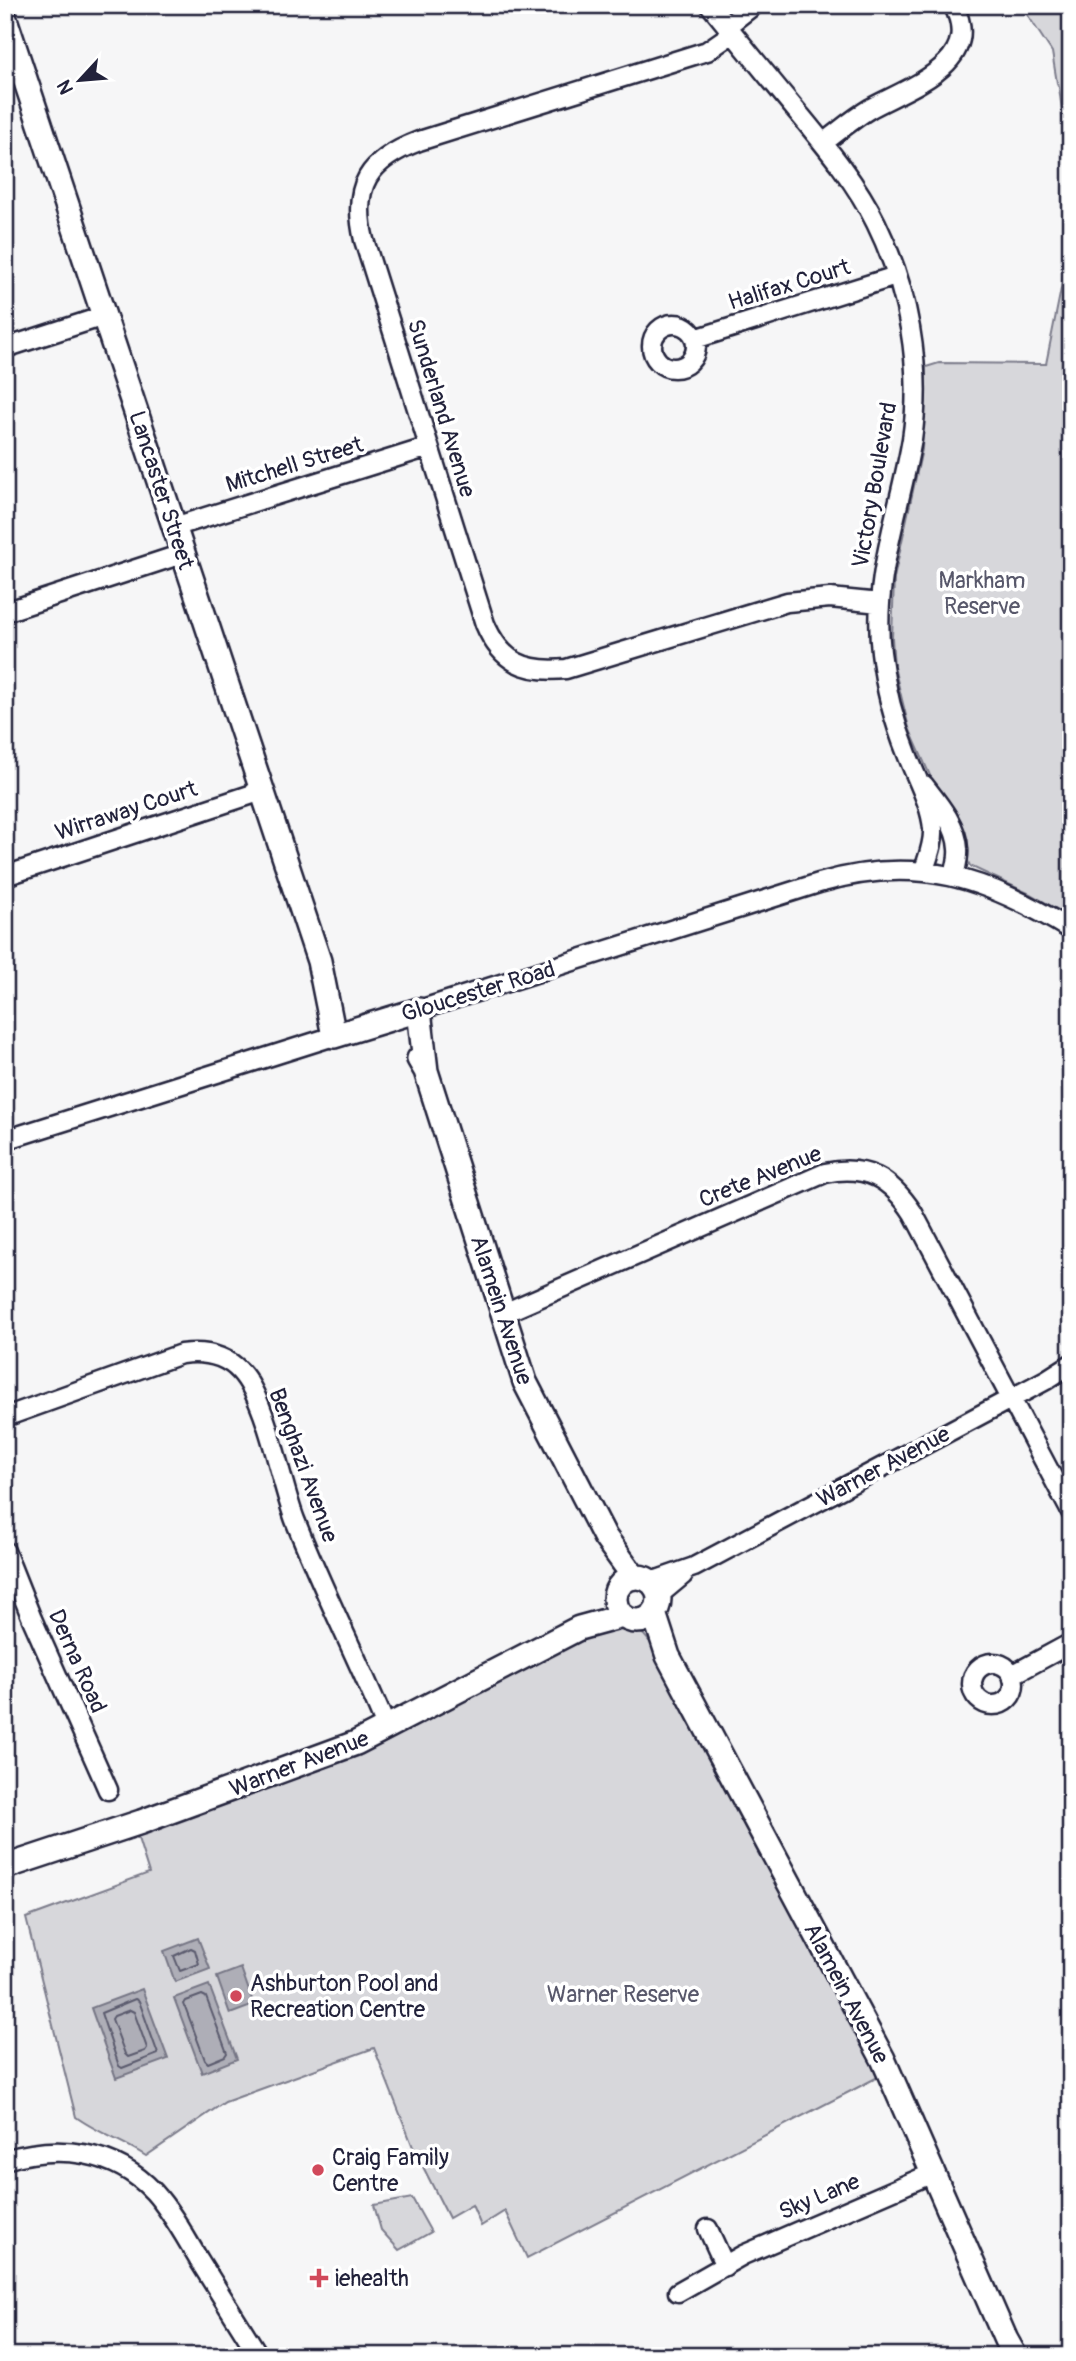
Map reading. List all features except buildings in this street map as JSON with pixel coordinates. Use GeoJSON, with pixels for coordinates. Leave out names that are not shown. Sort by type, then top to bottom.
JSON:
{"type":"FeatureCollection","features":[{"type":"Feature","properties":{"kind":"street","name":"Victory Boulevard"},"geometry":{"type":"LineString","coordinates":[[710,5],[842,168],[875,222],[904,300],[913,353],[914,412],[905,475],[882,580],[881,651],[891,705],[933,827],[924,870]]}},
{"type":"Feature","properties":{"kind":"street","name":"Sunderland Avenue"},"geometry":{"type":"LineString","coordinates":[[754,5],[707,51],[401,148],[382,160],[371,172],[362,190],[359,206],[362,231],[485,624],[498,649],[520,664],[551,671],[579,666],[787,602],[830,598],[880,603]]}},
{"type":"Feature","properties":{"kind":"street"},"geometry":{"type":"LineString","coordinates":[[823,143],[858,116],[923,81],[944,66],[956,49],[960,32],[953,5]]}},
{"type":"Feature","properties":{"kind":"street","name":"Lancaster Street"},"geometry":{"type":"LineString","coordinates":[[5,19],[341,1034]]}},
{"type":"Feature","properties":{"kind":"street","name":"Halifax Court"},"geometry":{"type":"LineString","coordinates":[[695,339],[897,276]]}},
{"type":"Feature","properties":{"kind":"street"},"geometry":{"type":"LineString","coordinates":[[5,348],[104,316]]}},
{"type":"Feature","properties":{"kind":"street","name":"Mitchell Street"},"geometry":{"type":"LineString","coordinates":[[174,527],[429,447]]}},
{"type":"Feature","properties":{"kind":"street"},"geometry":{"type":"LineString","coordinates":[[5,612],[182,554]]}},
{"type":"Feature","properties":{"kind":"street","name":"Victory Boulevard"},"geometry":{"type":"LineString","coordinates":[[917,777],[941,808],[956,838],[958,855],[954,876]]}},
{"type":"Feature","properties":{"kind":"street","name":"Wirraway Court"},"geometry":{"type":"LineString","coordinates":[[5,876],[262,791]]}},
{"type":"Feature","properties":{"kind":"street","name":"Gloucester Road"},"geometry":{"type":"LineString","coordinates":[[5,1140],[842,876],[893,869],[924,870],[954,876]]}},
{"type":"Feature","properties":{"kind":"street"},"geometry":{"type":"LineString","coordinates":[[954,876],[991,888],[1071,930]]}},
{"type":"Feature","properties":{"kind":"street","name":"Alamein Avenue"},"geometry":{"type":"LineString","coordinates":[[408,1013],[525,1382],[636,1599],[883,2059],[1010,2350]]}},
{"type":"Feature","properties":{"kind":"street","name":"Crete Avenue"},"geometry":{"type":"LineString","coordinates":[[502,1314],[825,1173],[853,1170],[881,1178],[902,1196],[1071,1511]]}},
{"type":"Feature","properties":{"kind":"street","name":"Benghazi Avenue"},"geometry":{"type":"LineString","coordinates":[[5,1417],[181,1354],[206,1353],[230,1362],[239,1370],[255,1395],[295,1519],[387,1729]]}},
{"type":"Feature","properties":{"kind":"street","name":"Warner Avenue"},"geometry":{"type":"LineString","coordinates":[[5,1867],[141,1822],[330,1754],[387,1729],[636,1599],[1071,1364]]}},
{"type":"Feature","properties":{"kind":"street","name":"Derna Road"},"geometry":{"type":"LineString","coordinates":[[5,1551],[107,1790]]}},
{"type":"Feature","properties":{"kind":"street"},"geometry":{"type":"LineString","coordinates":[[1012,1675],[1071,1643]]}},
{"type":"Feature","properties":{"kind":"street"},"geometry":{"type":"LineString","coordinates":[[5,2160],[37,2152],[78,2152],[109,2161],[142,2180],[167,2208],[259,2356]]}},
{"type":"Feature","properties":{"kind":"street","name":"Sky Lane"},"geometry":{"type":"LineString","coordinates":[[678,2292],[743,2255],[933,2173]]}},
{"type":"Feature","properties":{"kind":"street"},"geometry":{"type":"LineString","coordinates":[[708,2229],[725,2266]]}},
{"type":"Feature","properties":{"kind":"green space"},"geometry":{"type":"Polygon","coordinates":[[[1021,5],[1071,5],[1071,181],[1052,52],[1021,5]]]}},
{"type":"Feature","properties":{"kind":"green space","name":"Markham Reserve"},"geometry":{"type":"Polygon","coordinates":[[[1071,239],[1071,917],[970,866],[909,728],[894,667],[892,638],[894,578],[922,449],[926,367],[939,363],[1046,364],[1071,239]]]}},
{"type":"Feature","properties":{"kind":"green space","name":"Warner Reserve"},"geometry":{"type":"Polygon","coordinates":[[[627,1625],[650,1642],[880,2076],[527,2258],[505,2211],[481,2226],[472,2205],[449,2218],[413,2147],[374,2048],[225,2102],[146,2156],[76,2117],[26,1918],[149,1873],[137,1835],[382,1744],[595,1631],[627,1625]]]}},
{"type":"Feature","properties":{"kind":"green space"},"geometry":{"type":"Polygon","coordinates":[[[412,2198],[431,2232],[399,2250],[381,2230],[374,2205],[412,2198]]]}},
{"type":"Feature","properties":{"kind":"water"},"geometry":{"type":"Polygon","coordinates":[[[198,1938],[210,1969],[175,1982],[164,1951],[198,1938]]]}},
{"type":"Feature","properties":{"kind":"water"},"geometry":{"type":"Polygon","coordinates":[[[241,1968],[254,2005],[230,2014],[217,1977],[241,1968]]]}},
{"type":"Feature","properties":{"kind":"water"},"geometry":{"type":"Polygon","coordinates":[[[209,1985],[237,2059],[202,2073],[174,1998],[209,1985]]]}},
{"type":"Feature","properties":{"kind":"water"},"geometry":{"type":"Polygon","coordinates":[[[142,1989],[168,2059],[116,2078],[91,2008],[142,1989]]]}},
{"type":"Feature","properties":{"kind":"place","name":"Ashburton Pool and Recreation Centre"},"geometry":{"type":"Point","coordinates":[236,1996]}},
{"type":"Feature","properties":{"kind":"place","name":"Craig Family Centre"},"geometry":{"type":"Point","coordinates":[318,2170]}},
{"type":"Feature","properties":{"kind":"place","name":"iehealth"},"geometry":{"type":"Point","coordinates":[319,2278]}}]}
